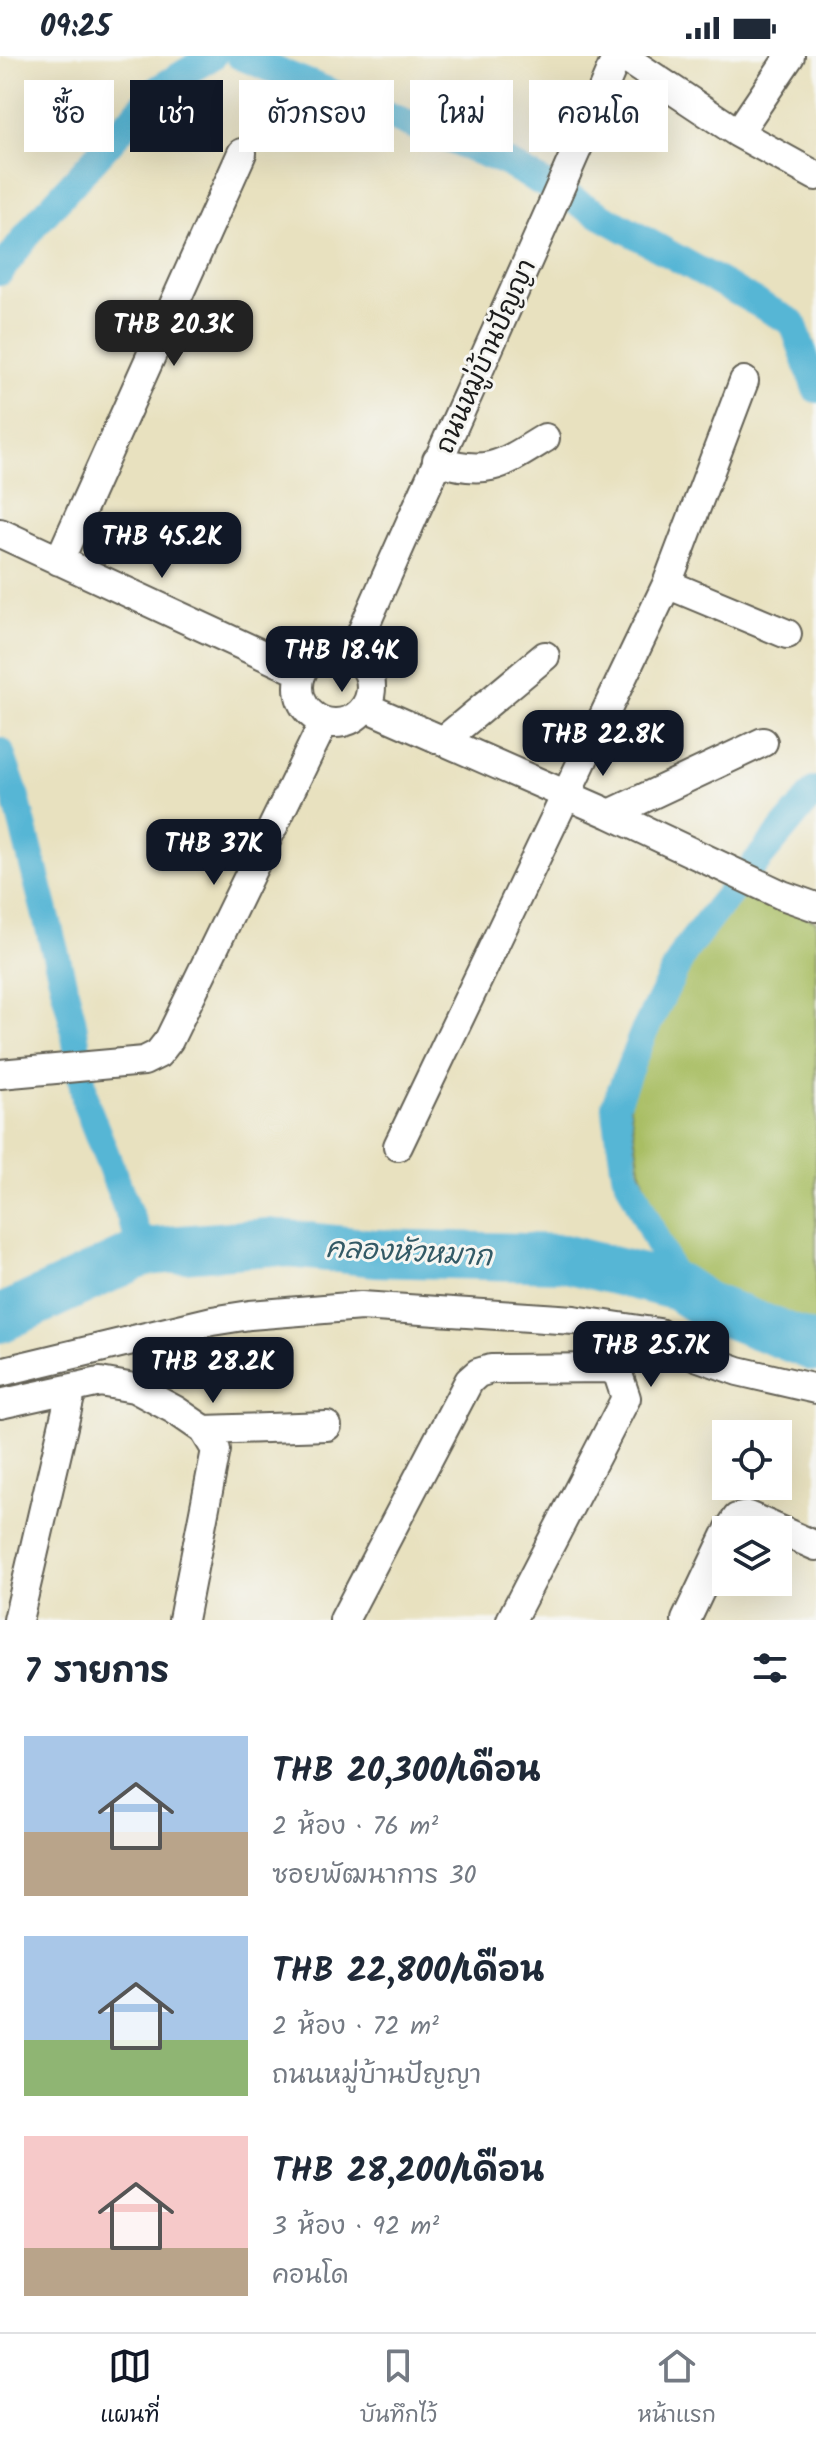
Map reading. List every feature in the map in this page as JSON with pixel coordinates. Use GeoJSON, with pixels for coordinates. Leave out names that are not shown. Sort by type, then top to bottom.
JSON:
{"type":"FeatureCollection","features":[{"type":"Feature","properties":{"kind":"street"},"geometry":{"type":"LineString","coordinates":[[620,56],[738,133],[816,176]]}},
{"type":"Feature","properties":{"kind":"street","name":"ถนนหมู่บ้านปัญญา"},"geometry":{"type":"LineString","coordinates":[[352,655],[620,56]]}},
{"type":"Feature","properties":{"kind":"street"},"geometry":{"type":"LineString","coordinates":[[738,133],[790,56]]}},
{"type":"Feature","properties":{"kind":"street"},"geometry":{"type":"LineString","coordinates":[[59,561],[242,153]]}},
{"type":"Feature","properties":{"kind":"street"},"geometry":{"type":"LineString","coordinates":[[398,1146],[667,584],[744,381]]}},
{"type":"Feature","properties":{"kind":"street"},"geometry":{"type":"LineString","coordinates":[[437,460],[461,468],[484,468],[507,461],[545,438]]}},
{"type":"Feature","properties":{"kind":"street"},"geometry":{"type":"LineString","coordinates":[[0,533],[302,673]]}},
{"type":"Feature","properties":{"kind":"street"},"geometry":{"type":"LineString","coordinates":[[667,584],[787,634]]}},
{"type":"Feature","properties":{"kind":"street"},"geometry":{"type":"LineString","coordinates":[[329,651],[352,655],[369,673],[371,684],[366,707],[347,722],[324,722],[305,708],[300,697],[302,673],[318,655],[329,651]]}},
{"type":"Feature","properties":{"kind":"street"},"geometry":{"type":"LineString","coordinates":[[444,740],[545,656]]}},
{"type":"Feature","properties":{"kind":"street"},"geometry":{"type":"LineString","coordinates":[[366,707],[610,814],[782,895],[816,907]]}},
{"type":"Feature","properties":{"kind":"street"},"geometry":{"type":"LineString","coordinates":[[0,1074],[144,1061],[158,1054],[169,1040],[324,722]]}},
{"type":"Feature","properties":{"kind":"street"},"geometry":{"type":"LineString","coordinates":[[610,814],[763,742]]}},
{"type":"Feature","properties":{"kind":"street"},"geometry":{"type":"LineString","coordinates":[[0,1372],[212,1321],[361,1306],[574,1320],[659,1333],[696,1356],[738,1371],[816,1389]]}},
{"type":"Feature","properties":{"kind":"street"},"geometry":{"type":"LineString","coordinates":[[344,1620],[469,1381],[478,1373],[491,1369],[609,1368],[618,1374],[626,1398],[511,1620]]}},
{"type":"Feature","properties":{"kind":"street"},"geometry":{"type":"LineString","coordinates":[[0,1404],[100,1382],[134,1388],[204,1430],[216,1450],[183,1620]]}},
{"type":"Feature","properties":{"kind":"street"},"geometry":{"type":"LineString","coordinates":[[18,1620],[72,1388]]}},
{"type":"Feature","properties":{"kind":"street"},"geometry":{"type":"LineString","coordinates":[[204,1430],[327,1426]]}},
{"type":"Feature","properties":{"kind":"street"},"geometry":{"type":"LineString","coordinates":[[792,1535],[816,1546]]}},
{"type":"Feature","properties":{"kind":"street"},"geometry":{"type":"LineString","coordinates":[[686,1620],[712,1565]]}},
{"type":"Feature","properties":{"kind":"green space"},"geometry":{"type":"Polygon","coordinates":[[[737,885],[816,921],[816,1346],[802,1343],[672,1273],[640,1169],[625,1079],[737,885]]]}},
{"type":"Feature","properties":{"kind":"waterway"},"geometry":{"type":"LineString","coordinates":[[0,272],[34,226],[158,89],[213,56]]}},
{"type":"Feature","properties":{"kind":"waterway"},"geometry":{"type":"LineString","coordinates":[[240,56],[505,162],[793,323],[816,389]]}},
{"type":"Feature","properties":{"kind":"waterway"},"geometry":{"type":"LineString","coordinates":[[0,751],[15,794],[72,1018],[86,1104],[144,1252]]}},
{"type":"Feature","properties":{"kind":"waterway"},"geometry":{"type":"LineString","coordinates":[[678,1287],[625,1173],[615,1105],[642,1036],[685,950],[816,790]]}},
{"type":"Feature","properties":{"kind":"waterway","name":"คลองหัวหมาก"},"geometry":{"type":"LineString","coordinates":[[0,1319],[144,1252],[269,1242],[376,1253],[563,1258],[678,1287],[705,1305],[816,1348]]}}]}
